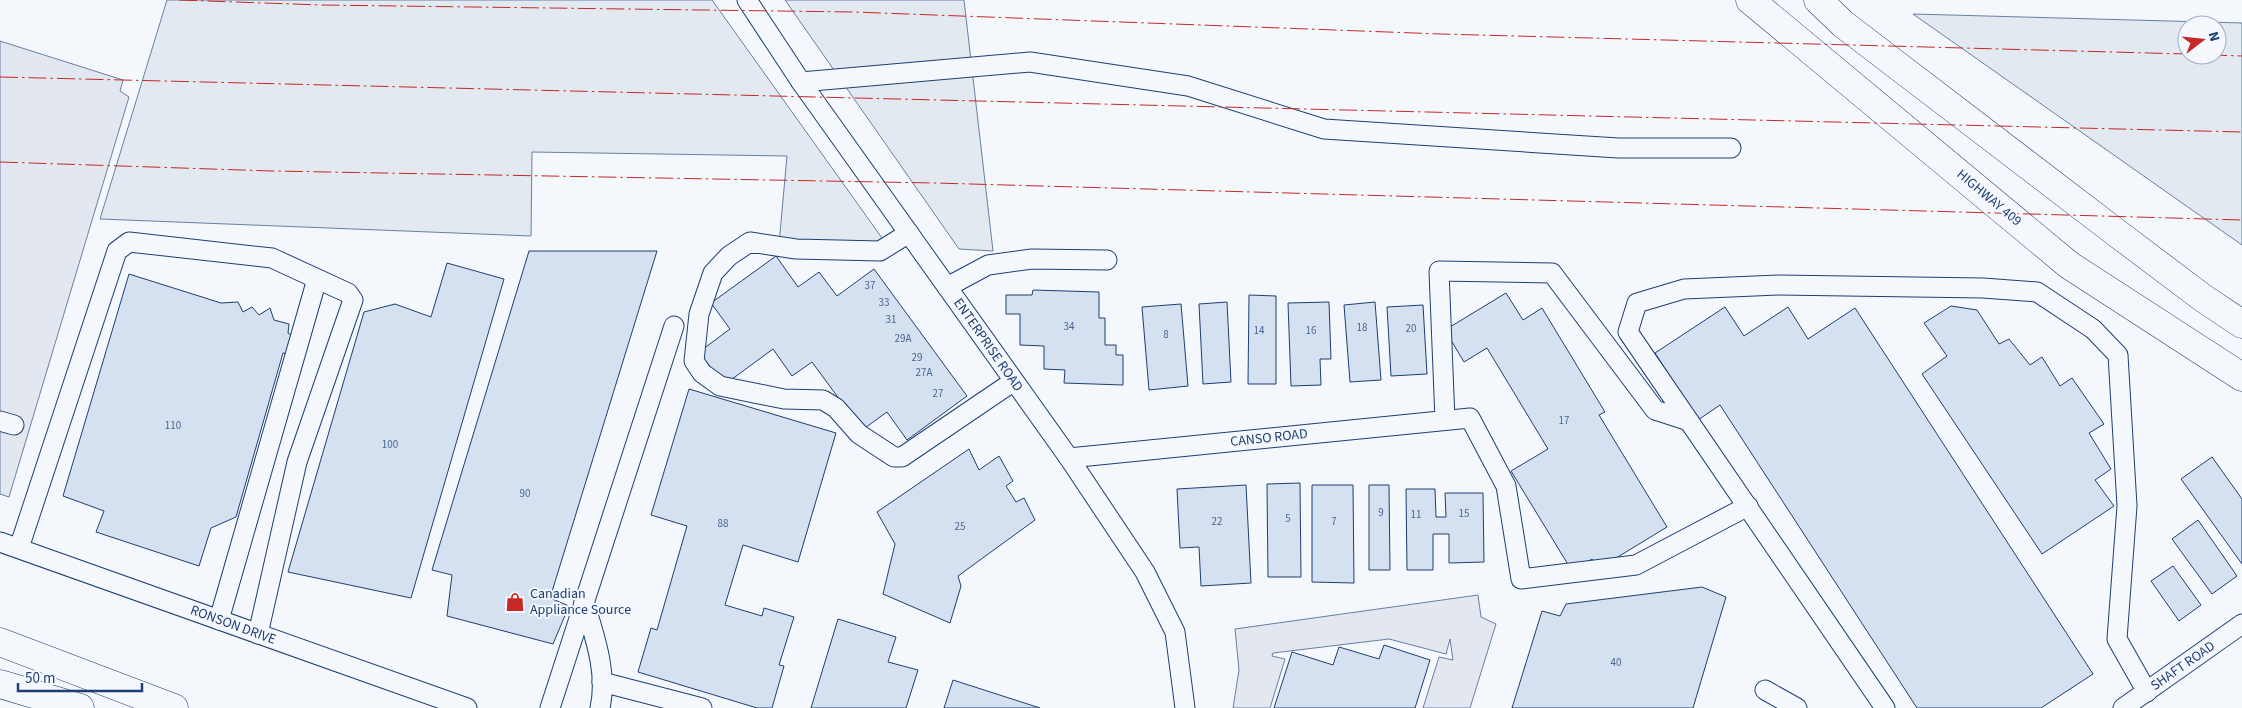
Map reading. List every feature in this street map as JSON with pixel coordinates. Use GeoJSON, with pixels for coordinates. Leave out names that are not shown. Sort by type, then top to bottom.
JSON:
{"type":"FeatureCollection","features":[{"type":"Feature","properties":{"kind":"highway","name":"HIGHWAY 409"},"geometry":{"type":"LineString","coordinates":[[1750,0],[2069,265],[2242,378]]}},
{"type":"Feature","properties":{"kind":"highway"},"geometry":{"type":"LineString","coordinates":[[1818,0],[1843,24],[2094,216],[2203,298],[2242,324]]}},
{"type":"Feature","properties":{"kind":"highway"},"geometry":{"type":"LineString","coordinates":[[0,642],[174,708]]}},
{"type":"Feature","properties":{"kind":"highway"},"geometry":{"type":"LineString","coordinates":[[0,684],[80,708]]}},
{"type":"Feature","properties":{"kind":"street","name":"ENTERPRISE ROAD"},"geometry":{"type":"LineString","coordinates":[[747,0],[801,82],[1069,458],[1146,572],[1174,632],[1185,708]]}},
{"type":"Feature","properties":{"kind":"street"},"geometry":{"type":"LineString","coordinates":[[801,82],[1030,62],[1188,86],[1324,129],[1618,148],[1731,148]]}},
{"type":"Feature","properties":{"kind":"street"},"geometry":{"type":"LineString","coordinates":[[909,234],[880,251],[796,249],[750,242],[729,256],[713,273],[699,314],[694,361],[702,372],[720,386],[784,399],[822,400],[836,408],[859,434],[894,457],[902,457],[1014,381]]}},
{"type":"Feature","properties":{"kind":"street"},"geometry":{"type":"LineString","coordinates":[[18,548],[116,251],[129,242],[272,258],[348,293],[353,300],[297,462],[258,634]]}},
{"type":"Feature","properties":{"kind":"street"},"geometry":{"type":"LineString","coordinates":[[947,287],[988,265],[1032,259],[1107,260]]}},
{"type":"Feature","properties":{"kind":"street"},"geometry":{"type":"LineString","coordinates":[[1445,420],[1439,271],[1552,273],[1655,410],[1689,421]]}},
{"type":"Feature","properties":{"kind":"street"},"geometry":{"type":"LineString","coordinates":[[218,620],[317,279]]}},
{"type":"Feature","properties":{"kind":"street"},"geometry":{"type":"LineString","coordinates":[[1885,708],[1628,332],[1637,303],[1684,289],[1778,284],[1983,288],[2037,292],[2093,329],[2118,355],[2127,506],[2117,640],[2147,692]]}},
{"type":"Feature","properties":{"kind":"street"},"geometry":{"type":"LineString","coordinates":[[550,708],[674,326]]}},
{"type":"Feature","properties":{"kind":"street","name":"CANSO ROAD"},"geometry":{"type":"LineString","coordinates":[[1069,458],[1470,418],[1506,486],[1521,578],[1636,566],[1748,506]]}},
{"type":"Feature","properties":{"kind":"street","name":"RONSON DRIVE"},"geometry":{"type":"LineString","coordinates":[[0,542],[467,708]]}},
{"type":"Feature","properties":{"kind":"street"},"geometry":{"type":"LineString","coordinates":[[584,601],[600,658],[603,696],[600,708]]}},
{"type":"Feature","properties":{"kind":"street","name":"SHAFT ROAD"},"geometry":{"type":"LineString","coordinates":[[2124,708],[2242,624]]}},
{"type":"Feature","properties":{"kind":"street"},"geometry":{"type":"LineString","coordinates":[[602,682],[702,708]]}},
{"type":"Feature","properties":{"kind":"street"},"geometry":{"type":"LineString","coordinates":[[1766,690],[1797,708]]}},
{"type":"Feature","properties":{"kind":"shaded area"},"geometry":{"type":"Polygon","coordinates":[[[167,0],[712,0],[887,245],[779,244],[787,156],[532,152],[531,236],[100,219],[167,0]]]}},
{"type":"Feature","properties":{"kind":"shaded area"},"geometry":{"type":"Polygon","coordinates":[[[785,0],[964,0],[993,251],[959,249],[785,0]]]}},
{"type":"Feature","properties":{"kind":"shaded area"},"geometry":{"type":"Polygon","coordinates":[[[1913,14],[2177,21],[2177,65],[2227,65],[2227,23],[2242,23],[2242,245],[1913,14]]]}},
{"type":"Feature","properties":{"kind":"shaded area"},"geometry":{"type":"Polygon","coordinates":[[[0,41],[123,80],[120,91],[129,97],[9,497],[0,494],[0,41]]]}},
{"type":"Feature","properties":{"kind":"shaded area"},"geometry":{"type":"Polygon","coordinates":[[[1478,595],[1481,617],[1496,624],[1470,708],[1423,708],[1439,657],[1453,660],[1450,639],[1446,654],[1389,639],[1273,653],[1272,656],[1285,659],[1270,708],[1233,708],[1239,670],[1235,629],[1478,595]]]}},
{"type":"Feature","properties":{"kind":"building"},"geometry":{"type":"Polygon","coordinates":[[[529,251],[657,251],[550,598],[569,606],[553,644],[447,616],[452,575],[432,570],[529,251]]]}},
{"type":"Feature","properties":{"kind":"building"},"geometry":{"type":"Polygon","coordinates":[[[776,256],[798,287],[819,272],[837,296],[874,269],[967,396],[907,440],[887,412],[862,430],[812,362],[792,376],[773,349],[724,385],[699,352],[730,329],[711,303],[776,256]]]}},
{"type":"Feature","properties":{"kind":"building"},"geometry":{"type":"Polygon","coordinates":[[[447,263],[504,279],[411,598],[288,572],[364,312],[395,304],[431,317],[447,263]]]}},
{"type":"Feature","properties":{"kind":"building"},"geometry":{"type":"Polygon","coordinates":[[[129,274],[221,303],[238,302],[243,312],[252,307],[259,315],[270,308],[274,320],[289,324],[288,333],[296,338],[291,354],[283,353],[236,517],[211,528],[199,566],[96,532],[104,511],[63,496],[129,274]]]}},
{"type":"Feature","properties":{"kind":"building"},"geometry":{"type":"Polygon","coordinates":[[[1033,290],[1099,292],[1099,318],[1105,318],[1105,345],[1116,345],[1116,355],[1123,355],[1123,385],[1064,383],[1065,370],[1044,369],[1044,346],[1020,345],[1020,314],[1006,314],[1006,295],[1032,295],[1033,290]]]}},
{"type":"Feature","properties":{"kind":"building"},"geometry":{"type":"Polygon","coordinates":[[[1506,293],[1523,320],[1542,308],[1605,412],[1599,415],[1667,527],[1598,569],[1592,559],[1572,571],[1511,471],[1548,449],[1487,348],[1464,362],[1445,330],[1506,293]]]}},
{"type":"Feature","properties":{"kind":"building"},"geometry":{"type":"Polygon","coordinates":[[[1249,295],[1276,296],[1276,384],[1248,384],[1249,295]]]}},
{"type":"Feature","properties":{"kind":"building"},"geometry":{"type":"Polygon","coordinates":[[[1227,302],[1231,382],[1203,384],[1199,304],[1227,302]]]}},
{"type":"Feature","properties":{"kind":"building"},"geometry":{"type":"Polygon","coordinates":[[[1329,302],[1331,359],[1320,359],[1321,385],[1291,386],[1288,303],[1329,302]]]}},
{"type":"Feature","properties":{"kind":"building"},"geometry":{"type":"Polygon","coordinates":[[[1375,302],[1381,380],[1350,382],[1344,305],[1375,302]]]}},
{"type":"Feature","properties":{"kind":"building"},"geometry":{"type":"Polygon","coordinates":[[[1181,304],[1188,386],[1149,390],[1142,307],[1181,304]]]}},
{"type":"Feature","properties":{"kind":"building"},"geometry":{"type":"Polygon","coordinates":[[[1423,305],[1427,374],[1391,376],[1387,307],[1423,305]]]}},
{"type":"Feature","properties":{"kind":"building"},"geometry":{"type":"Polygon","coordinates":[[[1951,306],[1977,310],[1999,344],[2009,339],[2030,365],[2042,357],[2060,386],[2072,378],[2104,424],[2089,433],[2111,469],[2095,480],[2114,506],[2042,554],[1922,374],[1947,356],[1924,323],[1951,306]]]}},
{"type":"Feature","properties":{"kind":"building"},"geometry":{"type":"Polygon","coordinates":[[[1725,307],[1744,336],[1788,307],[1808,339],[1855,308],[2093,674],[2041,708],[1917,708],[1720,405],[1698,420],[1655,353],[1725,307]]]}},
{"type":"Feature","properties":{"kind":"building"},"geometry":{"type":"Polygon","coordinates":[[[689,389],[836,433],[798,562],[743,545],[725,605],[762,616],[764,608],[794,617],[779,665],[784,666],[772,708],[757,708],[638,672],[651,628],[657,630],[687,526],[651,515],[689,389]]]}},
{"type":"Feature","properties":{"kind":"building"},"geometry":{"type":"Polygon","coordinates":[[[969,449],[979,470],[999,456],[1013,481],[1006,486],[1016,502],[1024,498],[1035,520],[958,576],[961,586],[950,623],[883,594],[895,544],[877,512],[969,449]]]}},
{"type":"Feature","properties":{"kind":"building"},"geometry":{"type":"Polygon","coordinates":[[[2212,457],[2242,499],[2242,564],[2181,479],[2212,457]]]}},
{"type":"Feature","properties":{"kind":"building"},"geometry":{"type":"Polygon","coordinates":[[[1300,483],[1301,577],[1268,577],[1267,484],[1300,483]]]}},
{"type":"Feature","properties":{"kind":"building"},"geometry":{"type":"Polygon","coordinates":[[[1246,485],[1251,583],[1201,586],[1199,547],[1180,548],[1177,489],[1246,485]]]}},
{"type":"Feature","properties":{"kind":"building"},"geometry":{"type":"Polygon","coordinates":[[[1312,485],[1353,485],[1354,583],[1312,582],[1312,485]]]}},
{"type":"Feature","properties":{"kind":"building"},"geometry":{"type":"Polygon","coordinates":[[[1369,485],[1389,485],[1390,570],[1369,570],[1369,485]]]}},
{"type":"Feature","properties":{"kind":"building"},"geometry":{"type":"Polygon","coordinates":[[[1406,489],[1435,489],[1436,517],[1446,517],[1445,493],[1483,493],[1484,562],[1449,563],[1449,534],[1433,534],[1433,570],[1407,570],[1406,489]]]}},
{"type":"Feature","properties":{"kind":"building"},"geometry":{"type":"Polygon","coordinates":[[[2198,520],[2237,576],[2212,594],[2172,539],[2198,520]]]}},
{"type":"Feature","properties":{"kind":"building"},"geometry":{"type":"Polygon","coordinates":[[[2173,566],[2201,605],[2179,621],[2151,581],[2173,566]]]}},
{"type":"Feature","properties":{"kind":"building"},"geometry":{"type":"Polygon","coordinates":[[[1702,587],[1726,597],[1693,708],[1512,708],[1542,611],[1560,616],[1566,604],[1702,587]]]}},
{"type":"Feature","properties":{"kind":"building"},"geometry":{"type":"Polygon","coordinates":[[[838,619],[896,637],[888,662],[918,670],[906,708],[811,708],[838,619]]]}},
{"type":"Feature","properties":{"kind":"building"},"geometry":{"type":"Polygon","coordinates":[[[1384,645],[1430,660],[1415,708],[1274,708],[1292,652],[1333,665],[1339,647],[1379,659],[1384,645]]]}},
{"type":"Feature","properties":{"kind":"building"},"geometry":{"type":"Polygon","coordinates":[[[953,680],[1040,708],[944,708],[953,680]]]}},
{"type":"Feature","properties":{"kind":"power"},"geometry":{"type":"LineString","coordinates":[[179,0],[321,5],[854,12],[1441,34],[2177,54]]}},
{"type":"Feature","properties":{"kind":"power"},"geometry":{"type":"LineString","coordinates":[[2227,56],[2242,56]]}},
{"type":"Feature","properties":{"kind":"power"},"geometry":{"type":"LineString","coordinates":[[0,77],[2242,132]]}},
{"type":"Feature","properties":{"kind":"power"},"geometry":{"type":"LineString","coordinates":[[0,162],[272,171],[935,183],[2242,220]]}},
{"type":"Feature","properties":{"kind":"place","name":"Canadian Appliance Source"},"geometry":{"type":"Point","coordinates":[515,602]}}]}
